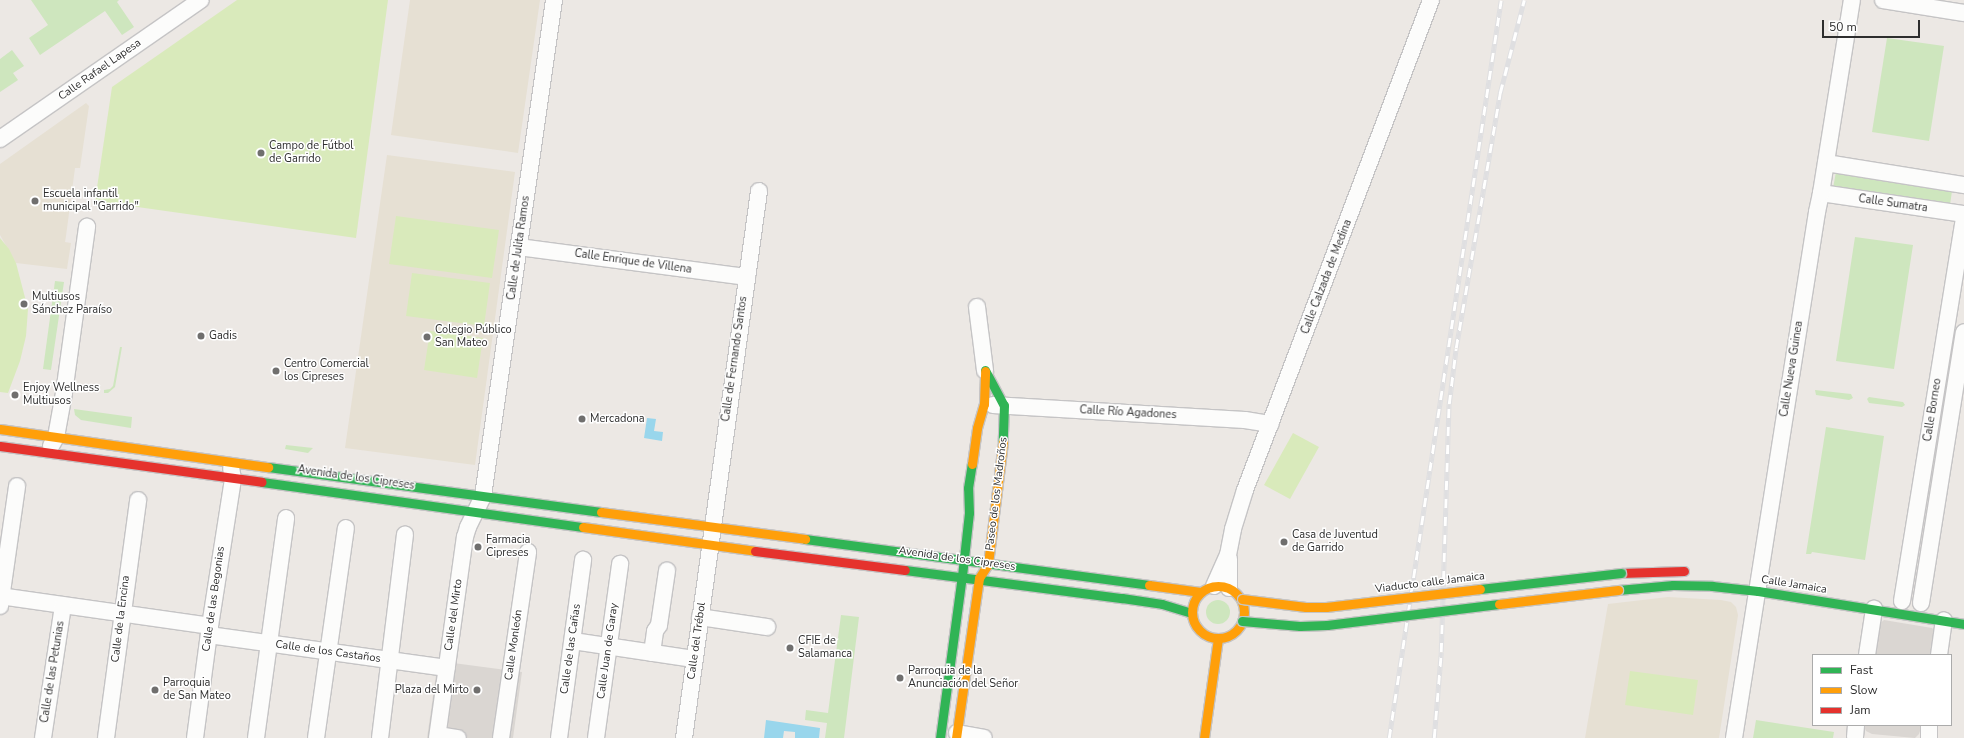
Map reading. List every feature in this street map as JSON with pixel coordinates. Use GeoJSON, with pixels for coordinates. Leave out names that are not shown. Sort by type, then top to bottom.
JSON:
{"type":"FeatureCollection","features":[{"type":"Feature","properties":{"kind":"main road","name":"Paseo de los Madroños"},"geometry":{"type":"LineString","coordinates":[[940,738],[962,576],[969,513],[968,488],[976,428],[984,404],[985,370]]}},
{"type":"Feature","properties":{"kind":"main road","name":"Paseo de los Madroños"},"geometry":{"type":"LineString","coordinates":[[957,736],[979,578],[988,564],[1005,428],[1004,405],[985,370]]}},
{"type":"Feature","properties":{"kind":"main road","name":"Avenida de los Cipreses"},"geometry":{"type":"LineString","coordinates":[[0,429],[988,564],[1215,588]]}},
{"type":"Feature","properties":{"kind":"main road","name":"Avenida de los Cipreses"},"geometry":{"type":"LineString","coordinates":[[0,446],[475,511],[710,545],[979,578],[1162,604],[1192,613]]}},
{"type":"Feature","properties":{"kind":"main road","name":"Viaducto calle Jamaica"},"geometry":{"type":"LineString","coordinates":[[1242,599],[1306,607],[1326,607],[1621,573],[1694,571]]}},
{"type":"Feature","properties":{"kind":"main road","name":"Calle Jamaica"},"geometry":{"type":"LineString","coordinates":[[1242,622],[1300,626],[1327,625],[1618,590],[1673,585],[1712,586],[1759,581],[1874,609],[1964,624]]}},
{"type":"Feature","properties":{"kind":"main road"},"geometry":{"type":"LineString","coordinates":[[1215,588],[1242,599],[1244,614],[1242,622],[1233,634],[1218,638],[1208,636],[1200,630],[1195,622],[1192,613],[1193,605],[1215,588]]}},
{"type":"Feature","properties":{"kind":"main road"},"geometry":{"type":"LineString","coordinates":[[1899,600],[1925,604]]}},
{"type":"Feature","properties":{"kind":"main road"},"geometry":{"type":"LineString","coordinates":[[1204,738],[1218,638]]}},
{"type":"Feature","properties":{"kind":"street","name":"Calle Rafael Lapesa"},"geometry":{"type":"LineString","coordinates":[[0,139],[201,0]]}},
{"type":"Feature","properties":{"kind":"street","name":"Calle de Julita Ramos"},"geometry":{"type":"LineString","coordinates":[[483,496],[554,0]]}},
{"type":"Feature","properties":{"kind":"street","name":"Calle Calzada de Medina"},"geometry":{"type":"LineString","coordinates":[[1215,588],[1228,555],[1235,520],[1270,424],[1431,0]]}},
{"type":"Feature","properties":{"kind":"street","name":"Calle Nueva Guinea"},"geometry":{"type":"LineString","coordinates":[[1734,738],[1852,0]]}},
{"type":"Feature","properties":{"kind":"street"},"geometry":{"type":"LineString","coordinates":[[1883,0],[1964,13]]}},
{"type":"Feature","properties":{"kind":"street"},"geometry":{"type":"LineString","coordinates":[[1826,164],[1964,185]]}},
{"type":"Feature","properties":{"kind":"street","name":"Calle de Fernando Santos"},"geometry":{"type":"LineString","coordinates":[[712,527],[759,190]]}},
{"type":"Feature","properties":{"kind":"street","name":"Calle Sumatra"},"geometry":{"type":"LineString","coordinates":[[1821,193],[1964,214]]}},
{"type":"Feature","properties":{"kind":"street","name":"Calle Borneo"},"geometry":{"type":"LineString","coordinates":[[1899,600],[1964,220]]}},
{"type":"Feature","properties":{"kind":"street"},"geometry":{"type":"LineString","coordinates":[[48,453],[56,436],[87,227]]}},
{"type":"Feature","properties":{"kind":"street","name":"Calle Enrique de Villena"},"geometry":{"type":"LineString","coordinates":[[519,247],[747,277]]}},
{"type":"Feature","properties":{"kind":"street","name":"Paseo de los Madroños"},"geometry":{"type":"LineString","coordinates":[[977,306],[985,370]]}},
{"type":"Feature","properties":{"kind":"street","name":"Calle Borneo"},"geometry":{"type":"LineString","coordinates":[[1925,604],[1964,332]]}},
{"type":"Feature","properties":{"kind":"street","name":"Calle Río Agadones"},"geometry":{"type":"LineString","coordinates":[[984,404],[1245,420],[1270,424]]}},
{"type":"Feature","properties":{"kind":"street","name":"Calle de las Begonias"},"geometry":{"type":"LineString","coordinates":[[195,738],[209,630],[233,479],[230,461]]}},
{"type":"Feature","properties":{"kind":"street"},"geometry":{"type":"LineString","coordinates":[[0,600],[17,486]]}},
{"type":"Feature","properties":{"kind":"street","name":"Calle del Mirto"},"geometry":{"type":"LineString","coordinates":[[438,736],[466,537],[475,511],[483,496]]}},
{"type":"Feature","properties":{"kind":"street","name":"Calle de la Encina"},"geometry":{"type":"LineString","coordinates":[[106,738],[138,500]]}},
{"type":"Feature","properties":{"kind":"street"},"geometry":{"type":"LineString","coordinates":[[256,738],[286,518]]}},
{"type":"Feature","properties":{"kind":"street"},"geometry":{"type":"LineString","coordinates":[[710,545],[712,527]]}},
{"type":"Feature","properties":{"kind":"street"},"geometry":{"type":"LineString","coordinates":[[316,738],[346,528]]}},
{"type":"Feature","properties":{"kind":"street"},"geometry":{"type":"LineString","coordinates":[[380,738],[405,535]]}},
{"type":"Feature","properties":{"kind":"street","name":"Calle del Trébol"},"geometry":{"type":"LineString","coordinates":[[684,738],[710,545]]}},
{"type":"Feature","properties":{"kind":"street","name":"Calle Monleón"},"geometry":{"type":"LineString","coordinates":[[500,738],[528,552]]}},
{"type":"Feature","properties":{"kind":"street","name":"Calle de las Cañas"},"geometry":{"type":"LineString","coordinates":[[559,738],[583,560]]}},
{"type":"Feature","properties":{"kind":"street","name":"Calle Juan de Garay"},"geometry":{"type":"LineString","coordinates":[[596,738],[620,564]]}},
{"type":"Feature","properties":{"kind":"street"},"geometry":{"type":"LineString","coordinates":[[652,653],[656,631],[659,625],[667,571]]}},
{"type":"Feature","properties":{"kind":"street","name":"Calle de los Castaños"},"geometry":{"type":"LineString","coordinates":[[0,600],[63,606],[122,614],[209,630],[268,643],[447,668]]}},
{"type":"Feature","properties":{"kind":"street","name":"Calle de las Petunias"},"geometry":{"type":"LineString","coordinates":[[43,738],[63,606]]}},
{"type":"Feature","properties":{"kind":"street"},"geometry":{"type":"LineString","coordinates":[[1867,654],[1874,609]]}},
{"type":"Feature","properties":{"kind":"street"},"geometry":{"type":"LineString","coordinates":[[700,617],[767,627]]}},
{"type":"Feature","properties":{"kind":"street"},"geometry":{"type":"LineString","coordinates":[[1939,654],[1944,620]]}},
{"type":"Feature","properties":{"kind":"street"},"geometry":{"type":"LineString","coordinates":[[573,641],[694,659]]}},
{"type":"Feature","properties":{"kind":"street"},"geometry":{"type":"LineString","coordinates":[[1929,726],[1930,738]]}},
{"type":"Feature","properties":{"kind":"street"},"geometry":{"type":"LineString","coordinates":[[438,736],[458,738]]}},
{"type":"Feature","properties":{"kind":"street"},"geometry":{"type":"LineString","coordinates":[[957,736],[984,738]]}},
{"type":"Feature","properties":{"kind":"shaded area"},"geometry":{"type":"Polygon","coordinates":[[[410,0],[540,0],[518,153],[391,135],[410,0]]]}},
{"type":"Feature","properties":{"kind":"shaded area","name":"Escuela infantil municipal \"Garrido\""},"geometry":{"type":"Polygon","coordinates":[[[86,103],[89,106],[80,168],[75,168],[65,242],[71,243],[67,269],[16,263],[0,235],[0,164],[86,103]]]}},
{"type":"Feature","properties":{"kind":"shaded area","name":"Colegio Público San Mateo"},"geometry":{"type":"Polygon","coordinates":[[[387,155],[515,172],[475,465],[345,448],[387,155]]]}},
{"type":"Feature","properties":{"kind":"shaded area"},"geometry":{"type":"Polygon","coordinates":[[[1668,597],[1721,600],[1731,602],[1736,607],[1738,615],[1719,738],[1585,738],[1608,604],[1668,597]]]}},
{"type":"Feature","properties":{"kind":"shaded area"},"geometry":{"type":"Polygon","coordinates":[[[1884,620],[1932,628],[1935,631],[1933,654],[1873,654],[1878,625],[1884,620]]]}},
{"type":"Feature","properties":{"kind":"shaded area","name":"Plaza del Mirto"},"geometry":{"type":"Polygon","coordinates":[[[438,661],[522,672],[513,738],[427,738],[438,661]]]}},
{"type":"Feature","properties":{"kind":"shaded area"},"geometry":{"type":"Polygon","coordinates":[[[1864,726],[1922,726],[1919,734],[1915,738],[1872,734],[1866,731],[1864,726]]]}},
{"type":"Feature","properties":{"kind":"green space"},"geometry":{"type":"Polygon","coordinates":[[[31,0],[119,0],[117,2],[134,27],[122,35],[105,11],[40,55],[29,38],[48,25],[31,0]]]}},
{"type":"Feature","properties":{"kind":"green space"},"geometry":{"type":"Polygon","coordinates":[[[237,0],[388,0],[356,238],[95,201],[112,87],[237,0]]]}},
{"type":"Feature","properties":{"kind":"green space"},"geometry":{"type":"Polygon","coordinates":[[[1887,38],[1944,46],[1929,141],[1872,132],[1887,38]]]}},
{"type":"Feature","properties":{"kind":"green space"},"geometry":{"type":"Polygon","coordinates":[[[12,50],[24,66],[13,73],[18,80],[0,92],[0,59],[12,50]]]}},
{"type":"Feature","properties":{"kind":"green space"},"geometry":{"type":"Polygon","coordinates":[[[1836,172],[1952,191],[1950,205],[1833,188],[1836,172]]]}},
{"type":"Feature","properties":{"kind":"green space"},"geometry":{"type":"Polygon","coordinates":[[[396,216],[499,230],[492,278],[389,264],[396,216]]]}},
{"type":"Feature","properties":{"kind":"green space"},"geometry":{"type":"Polygon","coordinates":[[[1855,237],[1913,245],[1894,369],[1836,361],[1855,237]]]}},
{"type":"Feature","properties":{"kind":"green space"},"geometry":{"type":"Polygon","coordinates":[[[0,238],[9,249],[16,263],[28,309],[26,336],[20,361],[8,393],[0,392],[0,238]]]}},
{"type":"Feature","properties":{"kind":"green space"},"geometry":{"type":"Polygon","coordinates":[[[412,273],[490,283],[484,326],[406,316],[412,273]]]}},
{"type":"Feature","properties":{"kind":"green space"},"geometry":{"type":"Polygon","coordinates":[[[55,281],[64,282],[51,370],[43,369],[55,281]]]}},
{"type":"Feature","properties":{"kind":"green space"},"geometry":{"type":"Polygon","coordinates":[[[430,331],[483,338],[477,378],[424,370],[430,331]]]}},
{"type":"Feature","properties":{"kind":"green space"},"geometry":{"type":"Polygon","coordinates":[[[120,347],[122,347],[115,387],[108,393],[104,393],[104,390],[110,389],[113,386],[120,347]]]}},
{"type":"Feature","properties":{"kind":"green space"},"geometry":{"type":"Polygon","coordinates":[[[1815,390],[1851,394],[1853,398],[1849,400],[1816,395],[1815,390]]]}},
{"type":"Feature","properties":{"kind":"green space"},"geometry":{"type":"Polygon","coordinates":[[[1869,397],[1903,402],[1905,405],[1902,407],[1869,403],[1867,399],[1869,397]]]}},
{"type":"Feature","properties":{"kind":"green space"},"geometry":{"type":"Polygon","coordinates":[[[74,409],[132,417],[131,428],[81,420],[75,415],[74,409]]]}},
{"type":"Feature","properties":{"kind":"green space"},"geometry":{"type":"Polygon","coordinates":[[[1826,427],[1884,436],[1865,560],[1812,552],[1811,554],[1806,554],[1826,427]]]}},
{"type":"Feature","properties":{"kind":"green space"},"geometry":{"type":"Polygon","coordinates":[[[1293,433],[1319,447],[1290,499],[1264,485],[1293,433]]]}},
{"type":"Feature","properties":{"kind":"green space"},"geometry":{"type":"Polygon","coordinates":[[[286,445],[313,448],[308,453],[285,449],[286,445]]]}},
{"type":"Feature","properties":{"kind":"green space"},"geometry":{"type":"Polygon","coordinates":[[[1218,600],[1227,603],[1230,612],[1227,621],[1218,624],[1209,621],[1206,612],[1209,603],[1218,600]]]}},
{"type":"Feature","properties":{"kind":"green space"},"geometry":{"type":"Polygon","coordinates":[[[841,615],[859,617],[844,738],[825,738],[827,723],[805,720],[806,710],[828,713],[841,615]]]}},
{"type":"Feature","properties":{"kind":"green space"},"geometry":{"type":"Polygon","coordinates":[[[1630,671],[1698,680],[1693,715],[1625,705],[1630,671]]]}},
{"type":"Feature","properties":{"kind":"green space"},"geometry":{"type":"Polygon","coordinates":[[[1756,720],[1834,732],[1833,738],[1753,738],[1756,720]]]}},
{"type":"Feature","properties":{"kind":"water"},"geometry":{"type":"Polygon","coordinates":[[[647,418],[656,419],[654,431],[663,432],[662,441],[644,438],[647,418]]]}},
{"type":"Feature","properties":{"kind":"water"},"geometry":{"type":"Polygon","coordinates":[[[766,720],[820,728],[819,738],[795,738],[795,732],[784,731],[783,738],[764,738],[766,720]]]}},
{"type":"Feature","properties":{"kind":"railway"},"geometry":{"type":"LineString","coordinates":[[1389,738],[1501,0]]}},
{"type":"Feature","properties":{"kind":"railway"},"geometry":{"type":"LineString","coordinates":[[1434,738],[1441,652],[1449,404],[1456,348],[1500,93],[1524,0]]}},
{"type":"Feature","properties":{"kind":"traffic: fast"},"geometry":{"type":"LineString","coordinates":[[985,370],[1004,405],[1003,441]]}},
{"type":"Feature","properties":{"kind":"traffic: fast"},"geometry":{"type":"LineString","coordinates":[[940,738],[962,576],[969,513],[968,488],[972,464]]}},
{"type":"Feature","properties":{"kind":"traffic: fast"},"geometry":{"type":"LineString","coordinates":[[268,467],[601,512]]}},
{"type":"Feature","properties":{"kind":"traffic: fast"},"geometry":{"type":"LineString","coordinates":[[262,482],[583,527]]}},
{"type":"Feature","properties":{"kind":"traffic: fast"},"geometry":{"type":"LineString","coordinates":[[805,539],[1149,585]]}},
{"type":"Feature","properties":{"kind":"traffic: fast"},"geometry":{"type":"LineString","coordinates":[[905,570],[1122,598],[1162,604],[1192,613]]}},
{"type":"Feature","properties":{"kind":"traffic: fast"},"geometry":{"type":"LineString","coordinates":[[1480,589],[1621,573]]}},
{"type":"Feature","properties":{"kind":"traffic: fast"},"geometry":{"type":"LineString","coordinates":[[1618,590],[1673,585],[1712,586],[1758,591],[1964,624]]}},
{"type":"Feature","properties":{"kind":"traffic: fast"},"geometry":{"type":"LineString","coordinates":[[1242,621],[1300,626],[1327,625],[1499,604]]}},
{"type":"Feature","properties":{"kind":"traffic: slow"},"geometry":{"type":"LineString","coordinates":[[972,464],[977,428],[984,404],[985,371]]}},
{"type":"Feature","properties":{"kind":"traffic: slow"},"geometry":{"type":"LineString","coordinates":[[0,429],[268,467]]}},
{"type":"Feature","properties":{"kind":"traffic: slow"},"geometry":{"type":"LineString","coordinates":[[956,738],[979,578],[988,564],[1003,441]]}},
{"type":"Feature","properties":{"kind":"traffic: slow"},"geometry":{"type":"LineString","coordinates":[[601,512],[805,539]]}},
{"type":"Feature","properties":{"kind":"traffic: slow"},"geometry":{"type":"LineString","coordinates":[[583,527],[755,551]]}},
{"type":"Feature","properties":{"kind":"traffic: slow"},"geometry":{"type":"LineString","coordinates":[[1149,585],[1201,592]]}},
{"type":"Feature","properties":{"kind":"traffic: slow"},"geometry":{"type":"LineString","coordinates":[[1218,586],[1232,590],[1240,598],[1244,612],[1240,626],[1232,634],[1218,638],[1204,634],[1196,626],[1192,612],[1196,598],[1204,590],[1218,586]]}},
{"type":"Feature","properties":{"kind":"traffic: slow"},"geometry":{"type":"LineString","coordinates":[[1242,599],[1306,607],[1326,607],[1480,589]]}},
{"type":"Feature","properties":{"kind":"traffic: slow"},"geometry":{"type":"LineString","coordinates":[[1499,604],[1618,590]]}},
{"type":"Feature","properties":{"kind":"traffic: slow"},"geometry":{"type":"LineString","coordinates":[[1204,738],[1218,638]]}},
{"type":"Feature","properties":{"kind":"traffic: jam"},"geometry":{"type":"LineString","coordinates":[[0,446],[262,482]]}},
{"type":"Feature","properties":{"kind":"traffic: jam"},"geometry":{"type":"LineString","coordinates":[[755,551],[905,570]]}},
{"type":"Feature","properties":{"kind":"traffic: jam"},"geometry":{"type":"LineString","coordinates":[[1621,573],[1684,571]]}},
{"type":"Feature","properties":{"kind":"place","name":"Campo de Fútbol de Garrido"},"geometry":{"type":"Point","coordinates":[261,153]}},
{"type":"Feature","properties":{"kind":"place","name":"Escuela infantil municipal \"Garrido\""},"geometry":{"type":"Point","coordinates":[35,201]}},
{"type":"Feature","properties":{"kind":"place","name":"Multiusos Sánchez Paraíso"},"geometry":{"type":"Point","coordinates":[24,304]}},
{"type":"Feature","properties":{"kind":"place","name":"Gadis"},"geometry":{"type":"Point","coordinates":[201,336]}},
{"type":"Feature","properties":{"kind":"place","name":"Colegio Público San Mateo"},"geometry":{"type":"Point","coordinates":[427,337]}},
{"type":"Feature","properties":{"kind":"place","name":"Centro Comercial los Cipreses"},"geometry":{"type":"Point","coordinates":[276,371]}},
{"type":"Feature","properties":{"kind":"place","name":"Enjoy Wellness Multiusos"},"geometry":{"type":"Point","coordinates":[15,395]}},
{"type":"Feature","properties":{"kind":"place","name":"Mercadona"},"geometry":{"type":"Point","coordinates":[582,419]}},
{"type":"Feature","properties":{"kind":"place","name":"Casa de Juventud de Garrido"},"geometry":{"type":"Point","coordinates":[1284,542]}},
{"type":"Feature","properties":{"kind":"place","name":"Farmacia Cipreses"},"geometry":{"type":"Point","coordinates":[478,547]}},
{"type":"Feature","properties":{"kind":"place","name":"CFIE de Salamanca"},"geometry":{"type":"Point","coordinates":[790,648]}},
{"type":"Feature","properties":{"kind":"place","name":"Parroquia de la Anunciación del Señor"},"geometry":{"type":"Point","coordinates":[900,678]}},
{"type":"Feature","properties":{"kind":"place","name":"Parroquia de San Mateo"},"geometry":{"type":"Point","coordinates":[155,690]}},
{"type":"Feature","properties":{"kind":"place","name":"Plaza del Mirto"},"geometry":{"type":"Point","coordinates":[477,690]}}]}
